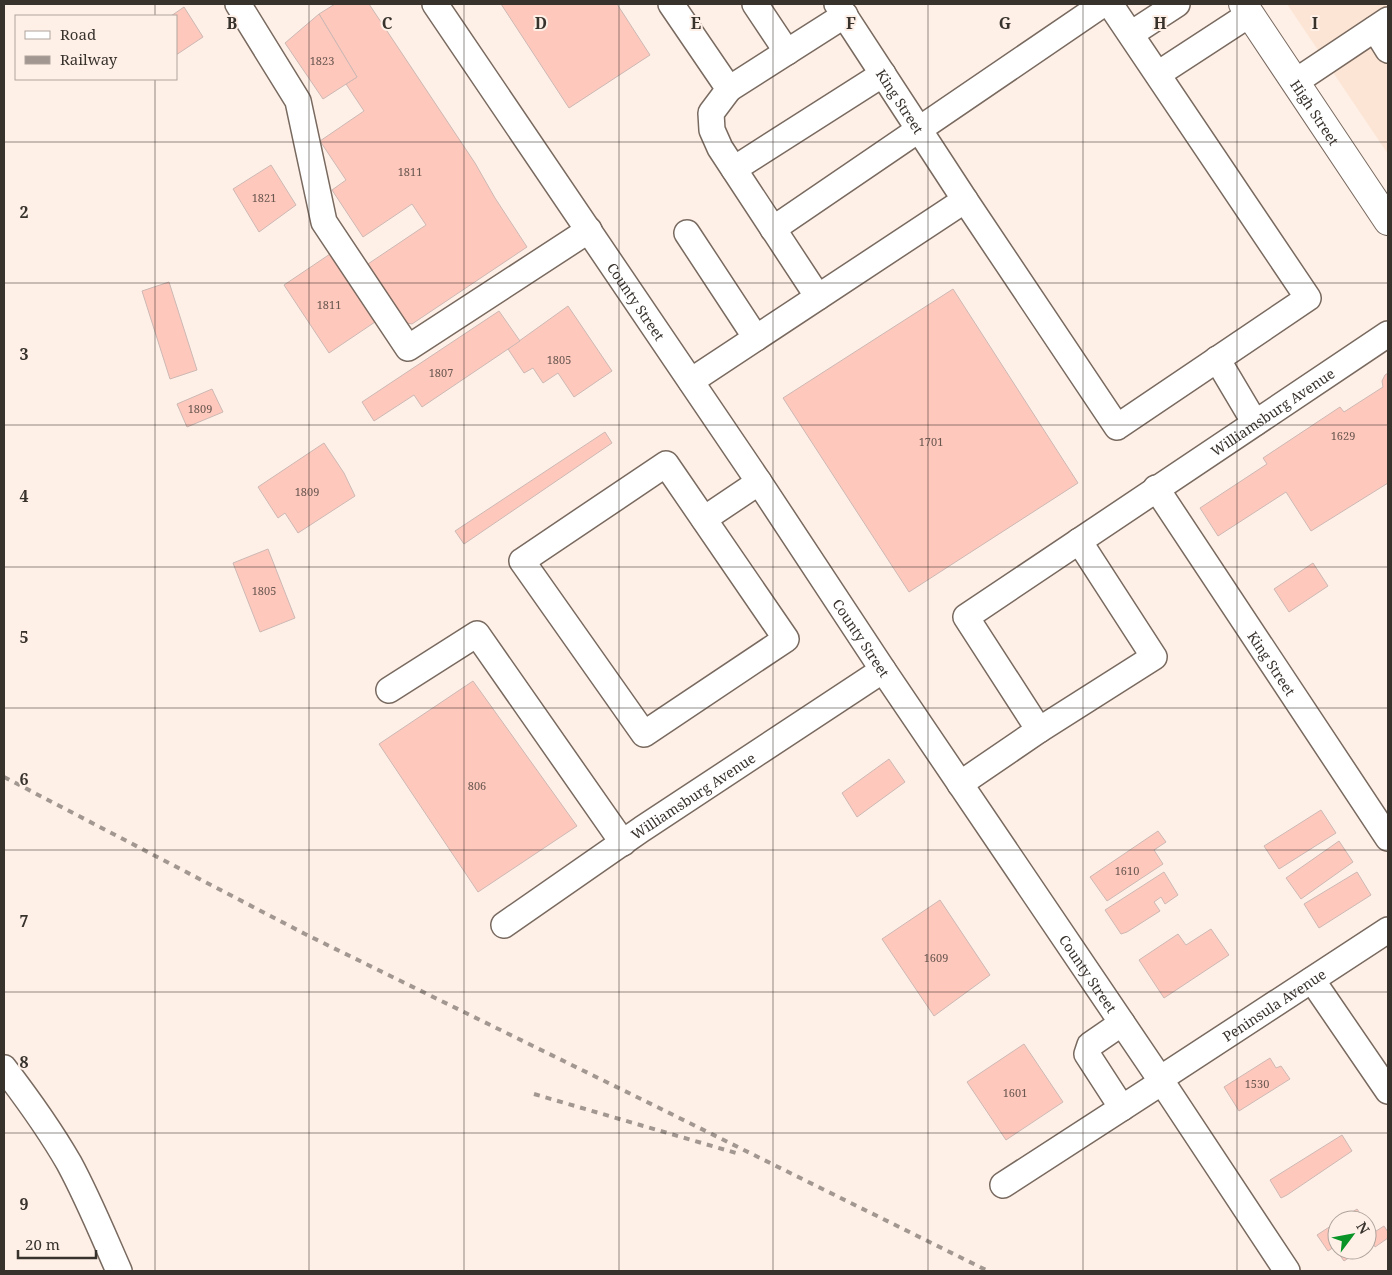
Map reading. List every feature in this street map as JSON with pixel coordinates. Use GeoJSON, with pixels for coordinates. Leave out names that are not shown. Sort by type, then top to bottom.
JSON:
{"type":"FeatureCollection","features":[{"type":"Feature","properties":{"kind":"main road","name":"High Street"},"geometry":{"type":"LineString","coordinates":[[1247,9],[1388,221]]}},
{"type":"Feature","properties":{"kind":"street"},"geometry":{"type":"LineString","coordinates":[[238,4],[298,101],[324,222],[408,348],[589,230]]}},
{"type":"Feature","properties":{"kind":"street","name":"County Street"},"geometry":{"type":"LineString","coordinates":[[435,4],[759,482],[883,670],[1287,1271]]}},
{"type":"Feature","properties":{"kind":"street"},"geometry":{"type":"LineString","coordinates":[[671,4],[729,89]]}},
{"type":"Feature","properties":{"kind":"street"},"geometry":{"type":"LineString","coordinates":[[755,4],[787,52]]}},
{"type":"Feature","properties":{"kind":"street"},"geometry":{"type":"LineString","coordinates":[[774,229],[1103,4]]}},
{"type":"Feature","properties":{"kind":"street"},"geometry":{"type":"LineString","coordinates":[[1110,4],[1308,298],[1217,359],[1255,423]]}},
{"type":"Feature","properties":{"kind":"street"},"geometry":{"type":"LineString","coordinates":[[1131,34],[1177,4]]}},
{"type":"Feature","properties":{"kind":"street"},"geometry":{"type":"LineString","coordinates":[[1158,74],[1247,9]]}},
{"type":"Feature","properties":{"kind":"street"},"geometry":{"type":"LineString","coordinates":[[818,297],[720,148],[712,130],[711,113],[729,89],[787,52],[841,10]]}},
{"type":"Feature","properties":{"kind":"street","name":"King Street"},"geometry":{"type":"LineString","coordinates":[[841,10],[964,200],[1117,427],[1217,359]]}},
{"type":"Feature","properties":{"kind":"street"},"geometry":{"type":"LineString","coordinates":[[1295,82],[1381,25],[1388,50]]}},
{"type":"Feature","properties":{"kind":"street"},"geometry":{"type":"LineString","coordinates":[[734,169],[883,74]]}},
{"type":"Feature","properties":{"kind":"street"},"geometry":{"type":"LineString","coordinates":[[691,381],[964,200]]}},
{"type":"Feature","properties":{"kind":"street"},"geometry":{"type":"LineString","coordinates":[[686,234],[756,338]]}},
{"type":"Feature","properties":{"kind":"street","name":"Williamsburg Avenue"},"geometry":{"type":"LineString","coordinates":[[1039,730],[966,617],[1388,334]]}},
{"type":"Feature","properties":{"kind":"street"},"geometry":{"type":"LineString","coordinates":[[666,464],[704,519],[786,639],[644,734],[522,561],[666,464]]}},
{"type":"Feature","properties":{"kind":"street"},"geometry":{"type":"LineString","coordinates":[[704,519],[759,482]]}},
{"type":"Feature","properties":{"kind":"street","name":"King Street"},"geometry":{"type":"LineString","coordinates":[[1156,488],[1388,838]]}},
{"type":"Feature","properties":{"kind":"street"},"geometry":{"type":"LineString","coordinates":[[960,784],[1039,730],[1154,657],[1079,541]]}},
{"type":"Feature","properties":{"kind":"street"},"geometry":{"type":"LineString","coordinates":[[390,690],[477,634],[623,842]]}},
{"type":"Feature","properties":{"kind":"street","name":"Williamsburg Avenue"},"geometry":{"type":"LineString","coordinates":[[504,925],[623,842],[883,670]]}},
{"type":"Feature","properties":{"kind":"street","name":"Peninsula Avenue"},"geometry":{"type":"LineString","coordinates":[[1003,1185],[1122,1108],[1388,930]]}},
{"type":"Feature","properties":{"kind":"street"},"geometry":{"type":"LineString","coordinates":[[1312,980],[1388,1091]]}},
{"type":"Feature","properties":{"kind":"street"},"geometry":{"type":"LineString","coordinates":[[1122,1023],[1090,1045],[1087,1054],[1122,1108]]}},
{"type":"Feature","properties":{"kind":"street"},"geometry":{"type":"LineString","coordinates":[[4,1068],[31,1104],[68,1162],[119,1271]]}},
{"type":"Feature","properties":{"kind":"shaded area"},"geometry":{"type":"Polygon","coordinates":[[[1287,4],[1388,4],[1388,154],[1287,4]]]}},
{"type":"Feature","properties":{"kind":"building"},"geometry":{"type":"Polygon","coordinates":[[[335,4],[369,4],[475,163],[527,247],[412,324],[392,320],[359,270],[426,225],[412,204],[363,237],[332,190],[346,180],[320,141],[364,111],[346,84],[357,77],[319,14],[335,4]]]}},
{"type":"Feature","properties":{"kind":"building"},"geometry":{"type":"Polygon","coordinates":[[[501,4],[617,4],[650,55],[569,108],[501,4]]]}},
{"type":"Feature","properties":{"kind":"building"},"geometry":{"type":"Polygon","coordinates":[[[184,7],[203,37],[178,54],[178,15],[172,15],[184,7]]]}},
{"type":"Feature","properties":{"kind":"building"},"geometry":{"type":"Polygon","coordinates":[[[319,14],[357,77],[323,99],[285,43],[319,14]]]}},
{"type":"Feature","properties":{"kind":"building"},"geometry":{"type":"Polygon","coordinates":[[[271,165],[296,205],[259,232],[233,189],[271,165]]]}},
{"type":"Feature","properties":{"kind":"building"},"geometry":{"type":"Polygon","coordinates":[[[330,254],[375,322],[329,353],[284,285],[330,254]]]}},
{"type":"Feature","properties":{"kind":"building"},"geometry":{"type":"Polygon","coordinates":[[[169,282],[197,370],[170,379],[142,291],[169,282]]]}},
{"type":"Feature","properties":{"kind":"building"},"geometry":{"type":"Polygon","coordinates":[[[953,289],[1078,483],[909,592],[783,398],[953,289]]]}},
{"type":"Feature","properties":{"kind":"building"},"geometry":{"type":"Polygon","coordinates":[[[568,306],[612,371],[574,397],[558,373],[543,383],[533,368],[524,373],[508,349],[568,306]]]}},
{"type":"Feature","properties":{"kind":"building"},"geometry":{"type":"Polygon","coordinates":[[[499,311],[520,341],[422,407],[414,395],[374,421],[362,402],[499,311]]]}},
{"type":"Feature","properties":{"kind":"building"},"geometry":{"type":"Polygon","coordinates":[[[1388,373],[1388,483],[1311,531],[1286,492],[1218,536],[1200,508],[1267,464],[1263,458],[1340,407],[1344,412],[1383,387],[1382,381],[1388,373]]]}},
{"type":"Feature","properties":{"kind":"building"},"geometry":{"type":"Polygon","coordinates":[[[212,389],[223,412],[187,427],[177,404],[212,389]]]}},
{"type":"Feature","properties":{"kind":"building"},"geometry":{"type":"Polygon","coordinates":[[[605,432],[612,443],[464,544],[455,531],[605,432]]]}},
{"type":"Feature","properties":{"kind":"building"},"geometry":{"type":"Polygon","coordinates":[[[324,443],[344,473],[355,496],[298,533],[285,513],[278,518],[258,487],[324,443]]]}},
{"type":"Feature","properties":{"kind":"building"},"geometry":{"type":"Polygon","coordinates":[[[268,549],[295,618],[260,632],[233,563],[268,549]]]}},
{"type":"Feature","properties":{"kind":"building"},"geometry":{"type":"Polygon","coordinates":[[[1313,563],[1328,586],[1289,612],[1274,589],[1313,563]]]}},
{"type":"Feature","properties":{"kind":"building"},"geometry":{"type":"Polygon","coordinates":[[[473,681],[577,826],[478,892],[379,744],[473,681]]]}},
{"type":"Feature","properties":{"kind":"building"},"geometry":{"type":"Polygon","coordinates":[[[889,759],[905,782],[857,817],[842,793],[889,759]]]}},
{"type":"Feature","properties":{"kind":"building"},"geometry":{"type":"Polygon","coordinates":[[[1321,810],[1336,833],[1279,869],[1264,846],[1321,810]]]}},
{"type":"Feature","properties":{"kind":"building"},"geometry":{"type":"Polygon","coordinates":[[[1158,831],[1166,842],[1154,850],[1163,864],[1107,901],[1090,877],[1158,831]]]}},
{"type":"Feature","properties":{"kind":"building"},"geometry":{"type":"Polygon","coordinates":[[[1339,841],[1353,862],[1301,899],[1286,878],[1339,841]]]}},
{"type":"Feature","properties":{"kind":"building"},"geometry":{"type":"Polygon","coordinates":[[[1164,872],[1178,895],[1165,904],[1161,897],[1154,902],[1160,911],[1121,934],[1105,910],[1164,872]]]}},
{"type":"Feature","properties":{"kind":"building"},"geometry":{"type":"Polygon","coordinates":[[[1357,872],[1371,895],[1319,928],[1304,904],[1357,872]]]}},
{"type":"Feature","properties":{"kind":"building"},"geometry":{"type":"Polygon","coordinates":[[[940,900],[990,975],[934,1016],[882,939],[940,900]]]}},
{"type":"Feature","properties":{"kind":"building"},"geometry":{"type":"Polygon","coordinates":[[[1211,929],[1229,955],[1164,998],[1139,960],[1178,934],[1186,945],[1211,929]]]}},
{"type":"Feature","properties":{"kind":"building"},"geometry":{"type":"Polygon","coordinates":[[[1024,1044],[1063,1102],[1006,1140],[967,1082],[1024,1044]]]}},
{"type":"Feature","properties":{"kind":"building"},"geometry":{"type":"Polygon","coordinates":[[[1270,1058],[1276,1068],[1281,1066],[1290,1079],[1239,1111],[1224,1087],[1270,1058]]]}},
{"type":"Feature","properties":{"kind":"building"},"geometry":{"type":"Polygon","coordinates":[[[1342,1135],[1352,1151],[1281,1198],[1270,1180],[1342,1135]]]}},
{"type":"Feature","properties":{"kind":"building"},"geometry":{"type":"Polygon","coordinates":[[[1384,1226],[1388,1232],[1388,1238],[1377,1246],[1377,1230],[1384,1226]]]}},
{"type":"Feature","properties":{"kind":"building"},"geometry":{"type":"Polygon","coordinates":[[[1327,1228],[1327,1250],[1317,1235],[1327,1228]]]}},
{"type":"Feature","properties":{"kind":"railway"},"geometry":{"type":"LineString","coordinates":[[4,777],[305,934],[988,1271]]}},
{"type":"Feature","properties":{"kind":"railway"},"geometry":{"type":"LineString","coordinates":[[534,1094],[736,1153]]}}]}
